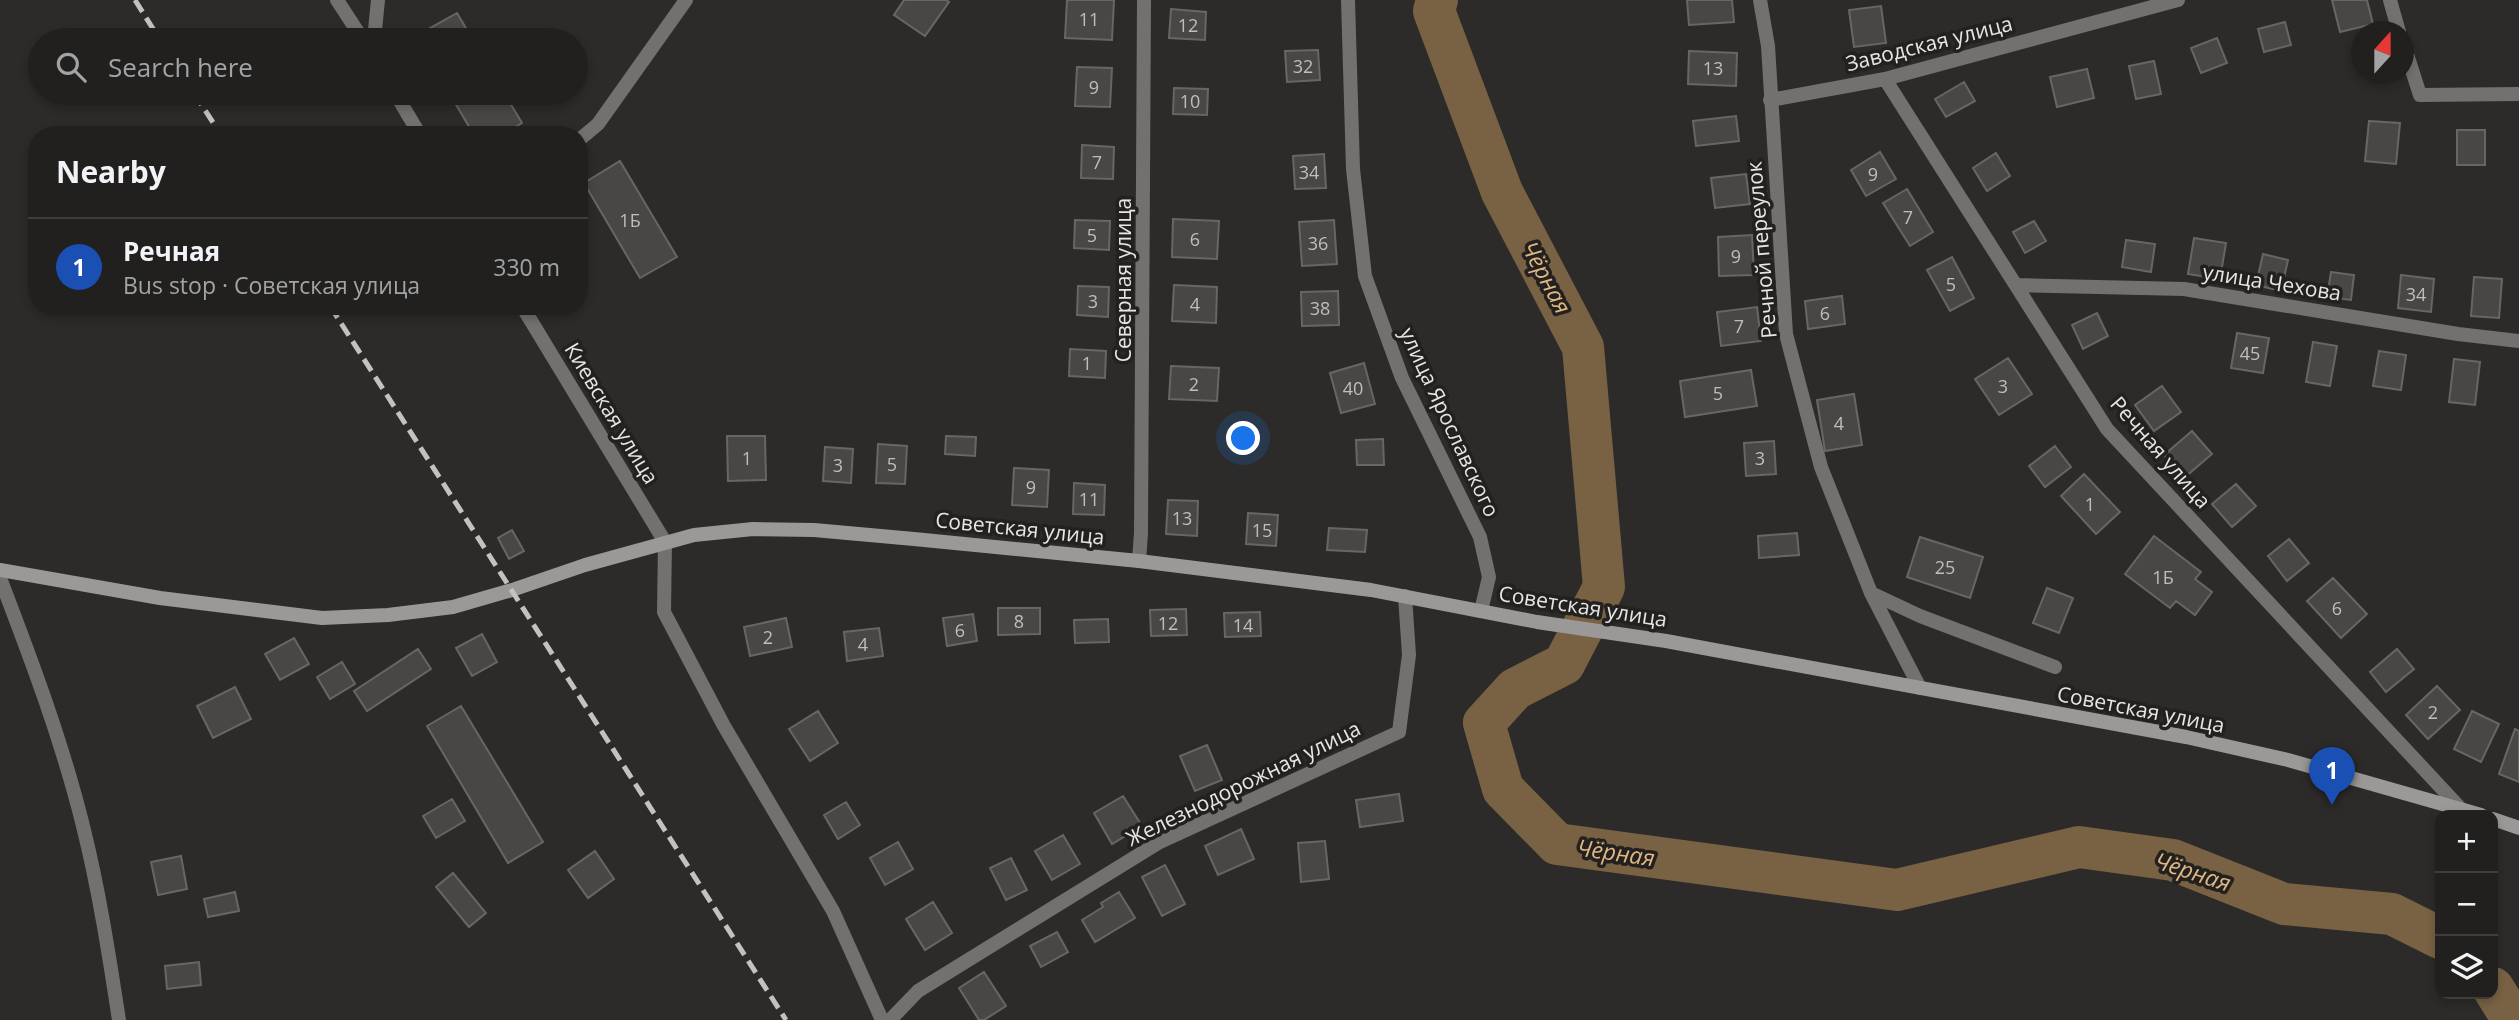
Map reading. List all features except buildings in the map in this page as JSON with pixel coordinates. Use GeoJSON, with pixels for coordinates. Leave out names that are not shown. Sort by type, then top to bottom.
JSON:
{"type":"FeatureCollection","features":[{"type":"Feature","properties":{"kind":"main road","name":"Советская улица"},"geometry":{"type":"LineString","coordinates":[[0,570],[160,598],[260,611],[335,617],[388,615],[453,607],[665,542],[694,535],[753,530],[814,530],[1139,561],[1371,590],[1536,622],[1666,641],[2186,737],[2262,754],[2464,810]]}},
{"type":"Feature","properties":{"kind":"main road"},"geometry":{"type":"LineString","coordinates":[[2498,821],[2519,828]]}},
{"type":"Feature","properties":{"kind":"street"},"geometry":{"type":"LineString","coordinates":[[337,0],[355,28]]}},
{"type":"Feature","properties":{"kind":"street"},"geometry":{"type":"LineString","coordinates":[[374,28],[378,0]]}},
{"type":"Feature","properties":{"kind":"street"},"geometry":{"type":"LineString","coordinates":[[588,133],[598,124],[686,0]]}},
{"type":"Feature","properties":{"kind":"street","name":"Северная улица"},"geometry":{"type":"LineString","coordinates":[[1139,561],[1142,533],[1144,0]]}},
{"type":"Feature","properties":{"kind":"street","name":"улица Ярославского"},"geometry":{"type":"LineString","coordinates":[[1348,0],[1353,169],[1365,276],[1402,378],[1480,537],[1489,577],[1481,611]]}},
{"type":"Feature","properties":{"kind":"street"},"geometry":{"type":"LineString","coordinates":[[1760,0],[1768,46],[1770,100]]}},
{"type":"Feature","properties":{"kind":"street","name":"Заводская улица"},"geometry":{"type":"LineString","coordinates":[[1770,100],[1885,79],[2122,7],[2178,0]]}},
{"type":"Feature","properties":{"kind":"street"},"geometry":{"type":"LineString","coordinates":[[2390,0],[2396,21]]}},
{"type":"Feature","properties":{"kind":"street"},"geometry":{"type":"LineString","coordinates":[[2414,77],[2420,95],[2519,94]]}},
{"type":"Feature","properties":{"kind":"street","name":"Речная улица"},"geometry":{"type":"LineString","coordinates":[[1885,79],[2107,429],[2461,809]]}},
{"type":"Feature","properties":{"kind":"street","name":"Речной переулок"},"geometry":{"type":"LineString","coordinates":[[1770,100],[1786,334],[1821,467],[1871,593],[1920,688]]}},
{"type":"Feature","properties":{"kind":"street"},"geometry":{"type":"LineString","coordinates":[[402,105],[415,126]]}},
{"type":"Feature","properties":{"kind":"street","name":"улица Чехова"},"geometry":{"type":"LineString","coordinates":[[2016,285],[2184,289],[2458,334],[2519,341]]}},
{"type":"Feature","properties":{"kind":"street","name":"Киевская улица"},"geometry":{"type":"LineString","coordinates":[[527,315],[665,542]]}},
{"type":"Feature","properties":{"kind":"street"},"geometry":{"type":"LineString","coordinates":[[665,542],[664,612],[724,726],[833,911],[882,1020]]}},
{"type":"Feature","properties":{"kind":"street"},"geometry":{"type":"LineString","coordinates":[[0,578],[60,744],[83,826],[102,913],[120,1020]]}},
{"type":"Feature","properties":{"kind":"street"},"geometry":{"type":"LineString","coordinates":[[1871,593],[1920,616],[2055,667]]}},
{"type":"Feature","properties":{"kind":"street","name":"Железнодорожная улица"},"geometry":{"type":"LineString","coordinates":[[890,1020],[918,991],[1158,843],[1399,732],[1409,655],[1405,596]]}},
{"type":"Feature","properties":{"kind":"waterway","name":"Чёрная"},"geometry":{"type":"LineString","coordinates":[[1437,0],[1434,11],[1502,192],[1583,347],[1604,587],[1564,664],[1515,689],[1484,723],[1503,789],[1557,844],[1897,890],[2079,847],[2173,860],[2284,904],[2392,914],[2436,936]]}},
{"type":"Feature","properties":{"kind":"waterway","name":"Чёрная"},"geometry":{"type":"LineString","coordinates":[[2498,996],[2513,1020]]}},
{"type":"Feature","properties":{"kind":"railway"},"geometry":{"type":"LineString","coordinates":[[135,0],[152,28]]}},
{"type":"Feature","properties":{"kind":"railway"},"geometry":{"type":"LineString","coordinates":[[202,105],[215,126]]}},
{"type":"Feature","properties":{"kind":"railway"},"geometry":{"type":"LineString","coordinates":[[336,315],[786,1020]]}},
{"type":"Feature","properties":{"kind":"place","name":"Речная"},"geometry":{"type":"Point","coordinates":[2332,805]}}]}
